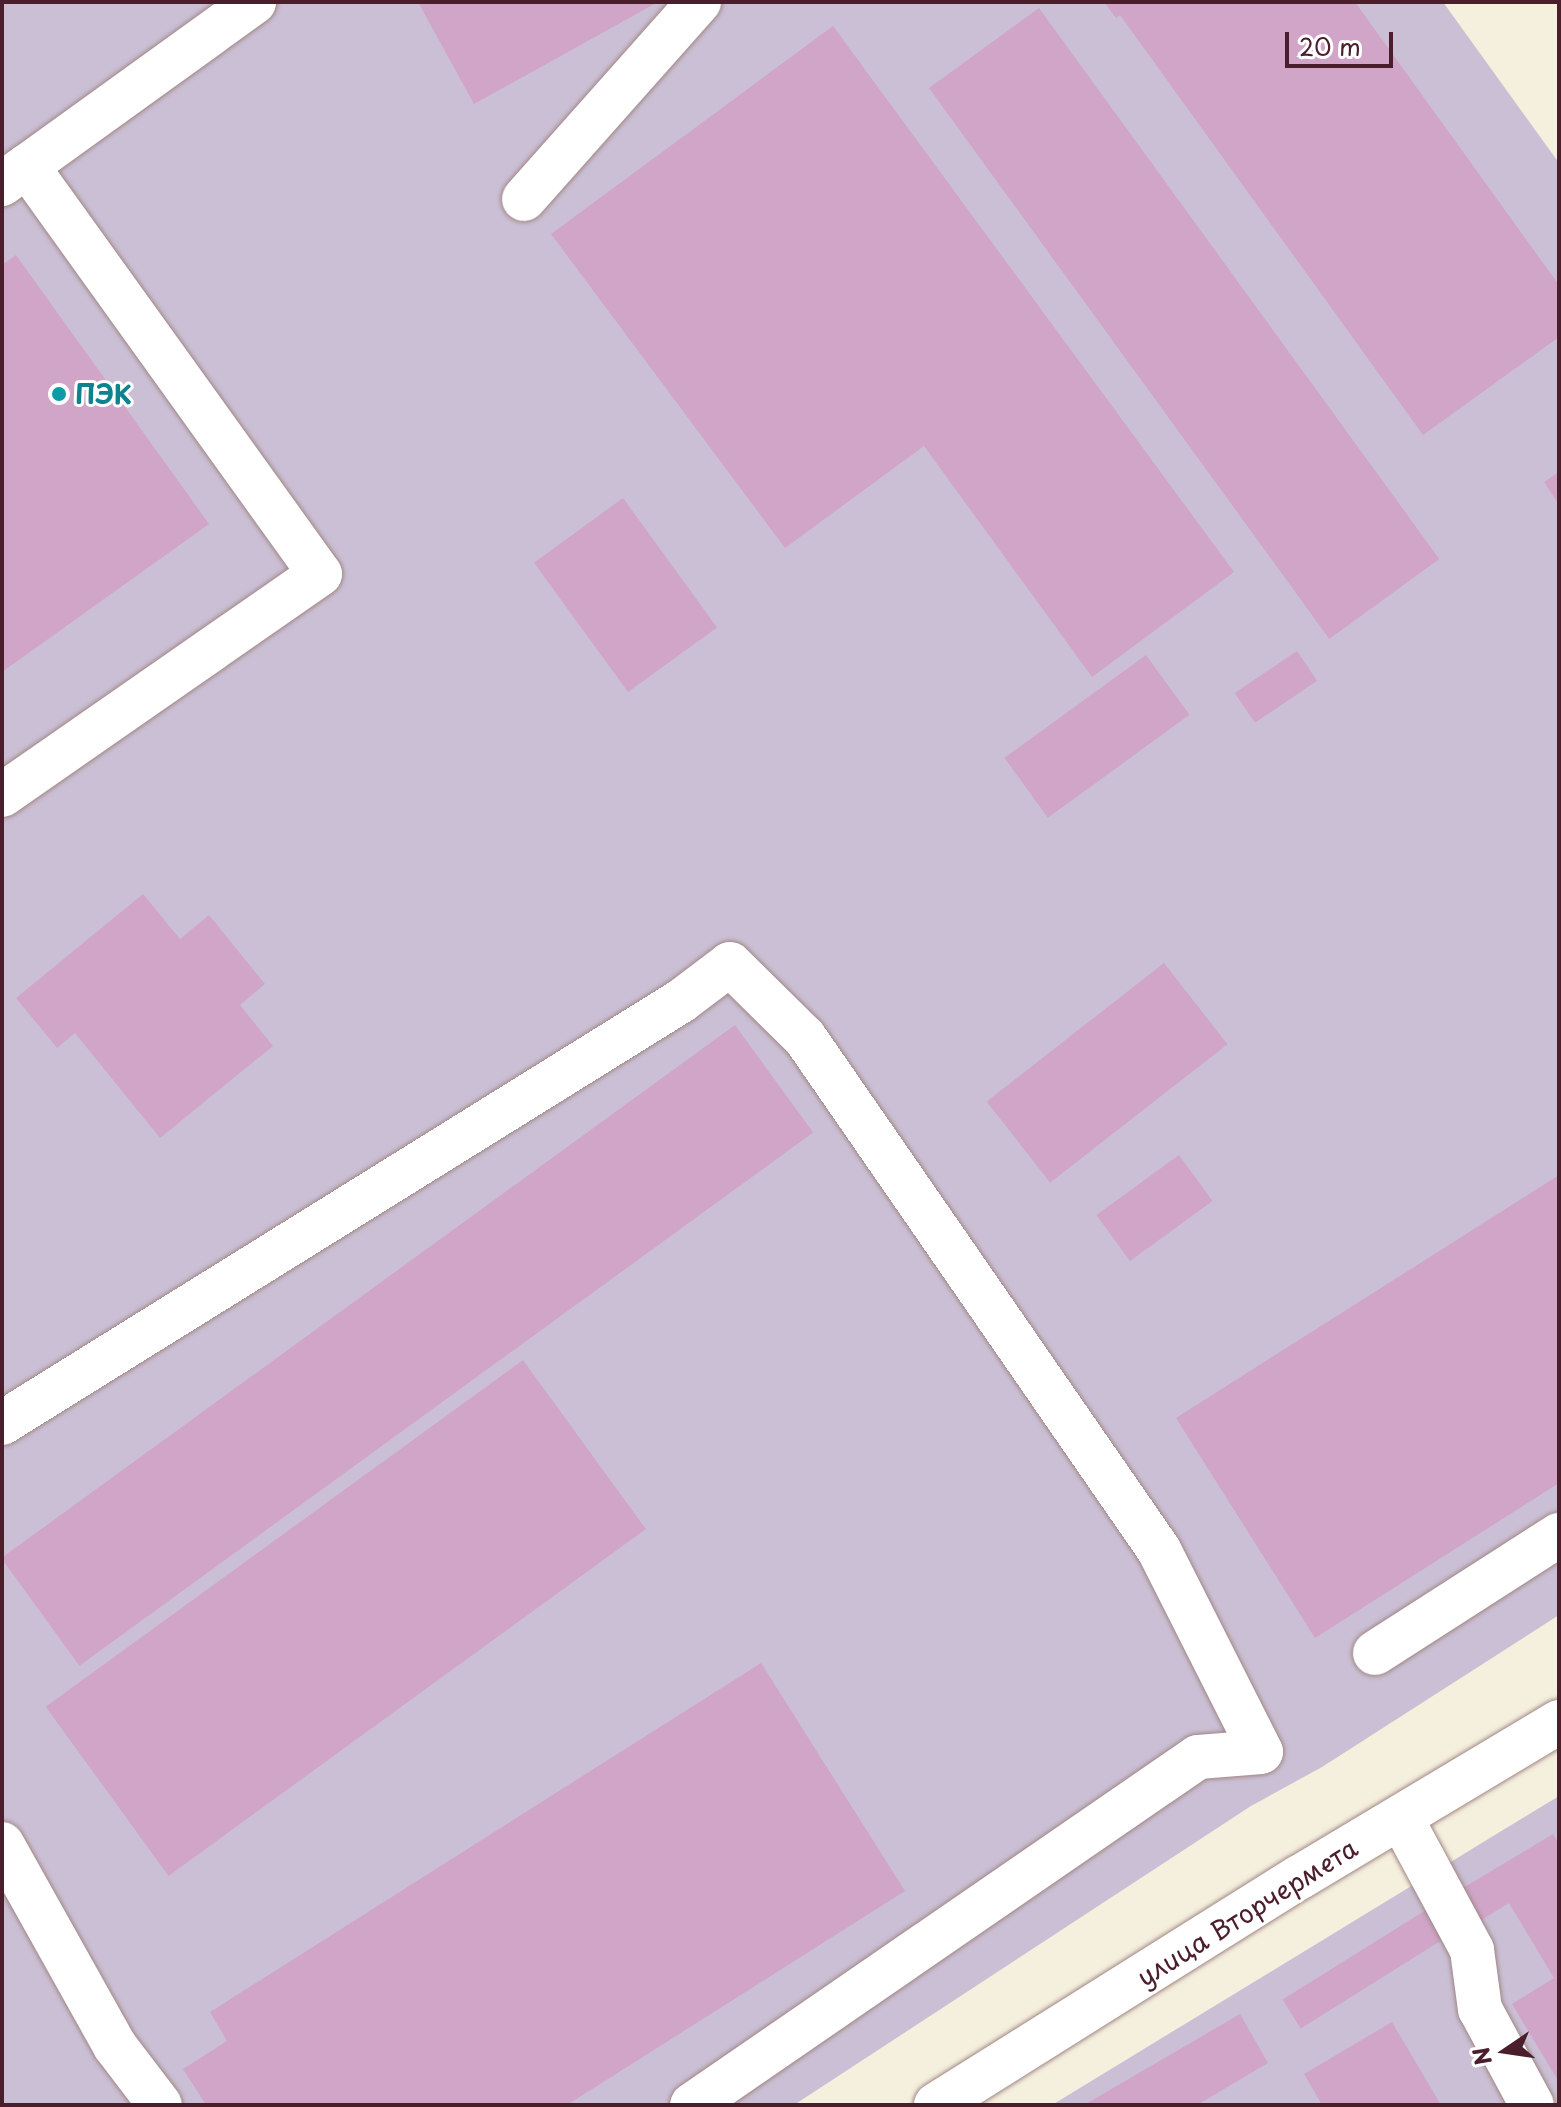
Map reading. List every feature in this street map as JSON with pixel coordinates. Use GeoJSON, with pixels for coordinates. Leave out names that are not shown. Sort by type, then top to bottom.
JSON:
{"type":"FeatureCollection","features":[{"type":"Feature","properties":{"kind":"street"},"geometry":{"type":"LineString","coordinates":[[2,795],[320,574],[14,175],[254,2]]}},
{"type":"Feature","properties":{"kind":"street"},"geometry":{"type":"LineString","coordinates":[[524,199],[699,2]]}},
{"type":"Feature","properties":{"kind":"street"},"geometry":{"type":"LineString","coordinates":[[2,1423],[681,1001],[730,964],[805,1038],[1159,1550],[1261,1752],[1198,1757],[692,2105]]}},
{"type":"Feature","properties":{"kind":"street"},"geometry":{"type":"LineString","coordinates":[[1375,1653],[1559,1535]]}},
{"type":"Feature","properties":{"kind":"street","name":"улица Вторчермета"},"geometry":{"type":"LineString","coordinates":[[936,2105],[1559,1722]]}},
{"type":"Feature","properties":{"kind":"street"},"geometry":{"type":"LineString","coordinates":[[1401,1818],[1472,1950],[1480,2009],[1532,2105]]}},
{"type":"Feature","properties":{"kind":"street"},"geometry":{"type":"LineString","coordinates":[[2,1844],[115,2046],[160,2105]]}},
{"type":"Feature","properties":{"kind":"shaded area"},"geometry":{"type":"Polygon","coordinates":[[[2,2],[1443,2],[1559,163],[1559,1615],[1322,1767],[1251,1806],[794,2105],[2,2105],[2,2]]]}},
{"type":"Feature","properties":{"kind":"shaded area"},"geometry":{"type":"Polygon","coordinates":[[[1559,1796],[1559,2105],[1052,2105],[1559,1796]]]}},
{"type":"Feature","properties":{"kind":"building"},"geometry":{"type":"Polygon","coordinates":[[[418,2],[658,2],[474,104],[418,2]]]}},
{"type":"Feature","properties":{"kind":"building"},"geometry":{"type":"Polygon","coordinates":[[[1104,2],[1355,2],[1559,285],[1559,337],[1423,435],[1120,15],[1116,18],[1104,2]]]}},
{"type":"Feature","properties":{"kind":"building"},"geometry":{"type":"Polygon","coordinates":[[[1039,8],[1439,559],[1329,639],[929,88],[1039,8]]]}},
{"type":"Feature","properties":{"kind":"building"},"geometry":{"type":"Polygon","coordinates":[[[833,26],[1234,572],[1092,677],[924,446],[785,548],[551,234],[833,26]]]}},
{"type":"Feature","properties":{"kind":"building","name":"ПЭК"},"geometry":{"type":"Polygon","coordinates":[[[16,255],[209,524],[2,672],[2,265],[16,255]]]}},
{"type":"Feature","properties":{"kind":"building"},"geometry":{"type":"Polygon","coordinates":[[[1559,472],[1559,505],[1544,482],[1559,472]]]}},
{"type":"Feature","properties":{"kind":"building"},"geometry":{"type":"Polygon","coordinates":[[[623,498],[717,627],[628,692],[534,563],[623,498]]]}},
{"type":"Feature","properties":{"kind":"building"},"geometry":{"type":"Polygon","coordinates":[[[1297,651],[1317,681],[1255,723],[1235,693],[1297,651]]]}},
{"type":"Feature","properties":{"kind":"building"},"geometry":{"type":"Polygon","coordinates":[[[1146,655],[1189,715],[1048,818],[1004,758],[1146,655]]]}},
{"type":"Feature","properties":{"kind":"building"},"geometry":{"type":"Polygon","coordinates":[[[143,894],[180,939],[209,915],[265,984],[240,1005],[273,1046],[160,1138],[75,1033],[57,1048],[16,998],[143,894]]]}},
{"type":"Feature","properties":{"kind":"building"},"geometry":{"type":"Polygon","coordinates":[[[1164,963],[1227,1044],[1050,1183],[987,1102],[1164,963]]]}},
{"type":"Feature","properties":{"kind":"building"},"geometry":{"type":"Polygon","coordinates":[[[735,1025],[813,1133],[79,1666],[2,1558],[735,1025]]]}},
{"type":"Feature","properties":{"kind":"building"},"geometry":{"type":"Polygon","coordinates":[[[1179,1155],[1213,1201],[1130,1261],[1096,1215],[1179,1155]]]}},
{"type":"Feature","properties":{"kind":"building"},"geometry":{"type":"Polygon","coordinates":[[[1559,1175],[1559,1483],[1315,1638],[1176,1418],[1559,1175]]]}},
{"type":"Feature","properties":{"kind":"building"},"geometry":{"type":"Polygon","coordinates":[[[523,1360],[646,1529],[169,1876],[46,1707],[523,1360]]]}},
{"type":"Feature","properties":{"kind":"building"},"geometry":{"type":"Polygon","coordinates":[[[761,1663],[905,1891],[567,2105],[206,2105],[183,2069],[227,2041],[210,2012],[761,1663]]]}},
{"type":"Feature","properties":{"kind":"building"},"geometry":{"type":"Polygon","coordinates":[[[1553,1834],[1559,1844],[1559,2082],[1512,2004],[1554,1978],[1509,1903],[1472,1926],[1453,1894],[1553,1834]]]}},
{"type":"Feature","properties":{"kind":"building"},"geometry":{"type":"Polygon","coordinates":[[[1426,1910],[1444,1939],[1301,2028],[1283,2000],[1426,1910]]]}},
{"type":"Feature","properties":{"kind":"building"},"geometry":{"type":"Polygon","coordinates":[[[1240,2014],[1268,2063],[1197,2105],[1084,2105],[1240,2014]]]}},
{"type":"Feature","properties":{"kind":"building"},"geometry":{"type":"Polygon","coordinates":[[[1392,2022],[1441,2105],[1322,2105],[1304,2074],[1392,2022]]]}},
{"type":"Feature","properties":{"kind":"place","name":"ПЭК"},"geometry":{"type":"Point","coordinates":[59,394]}}]}
